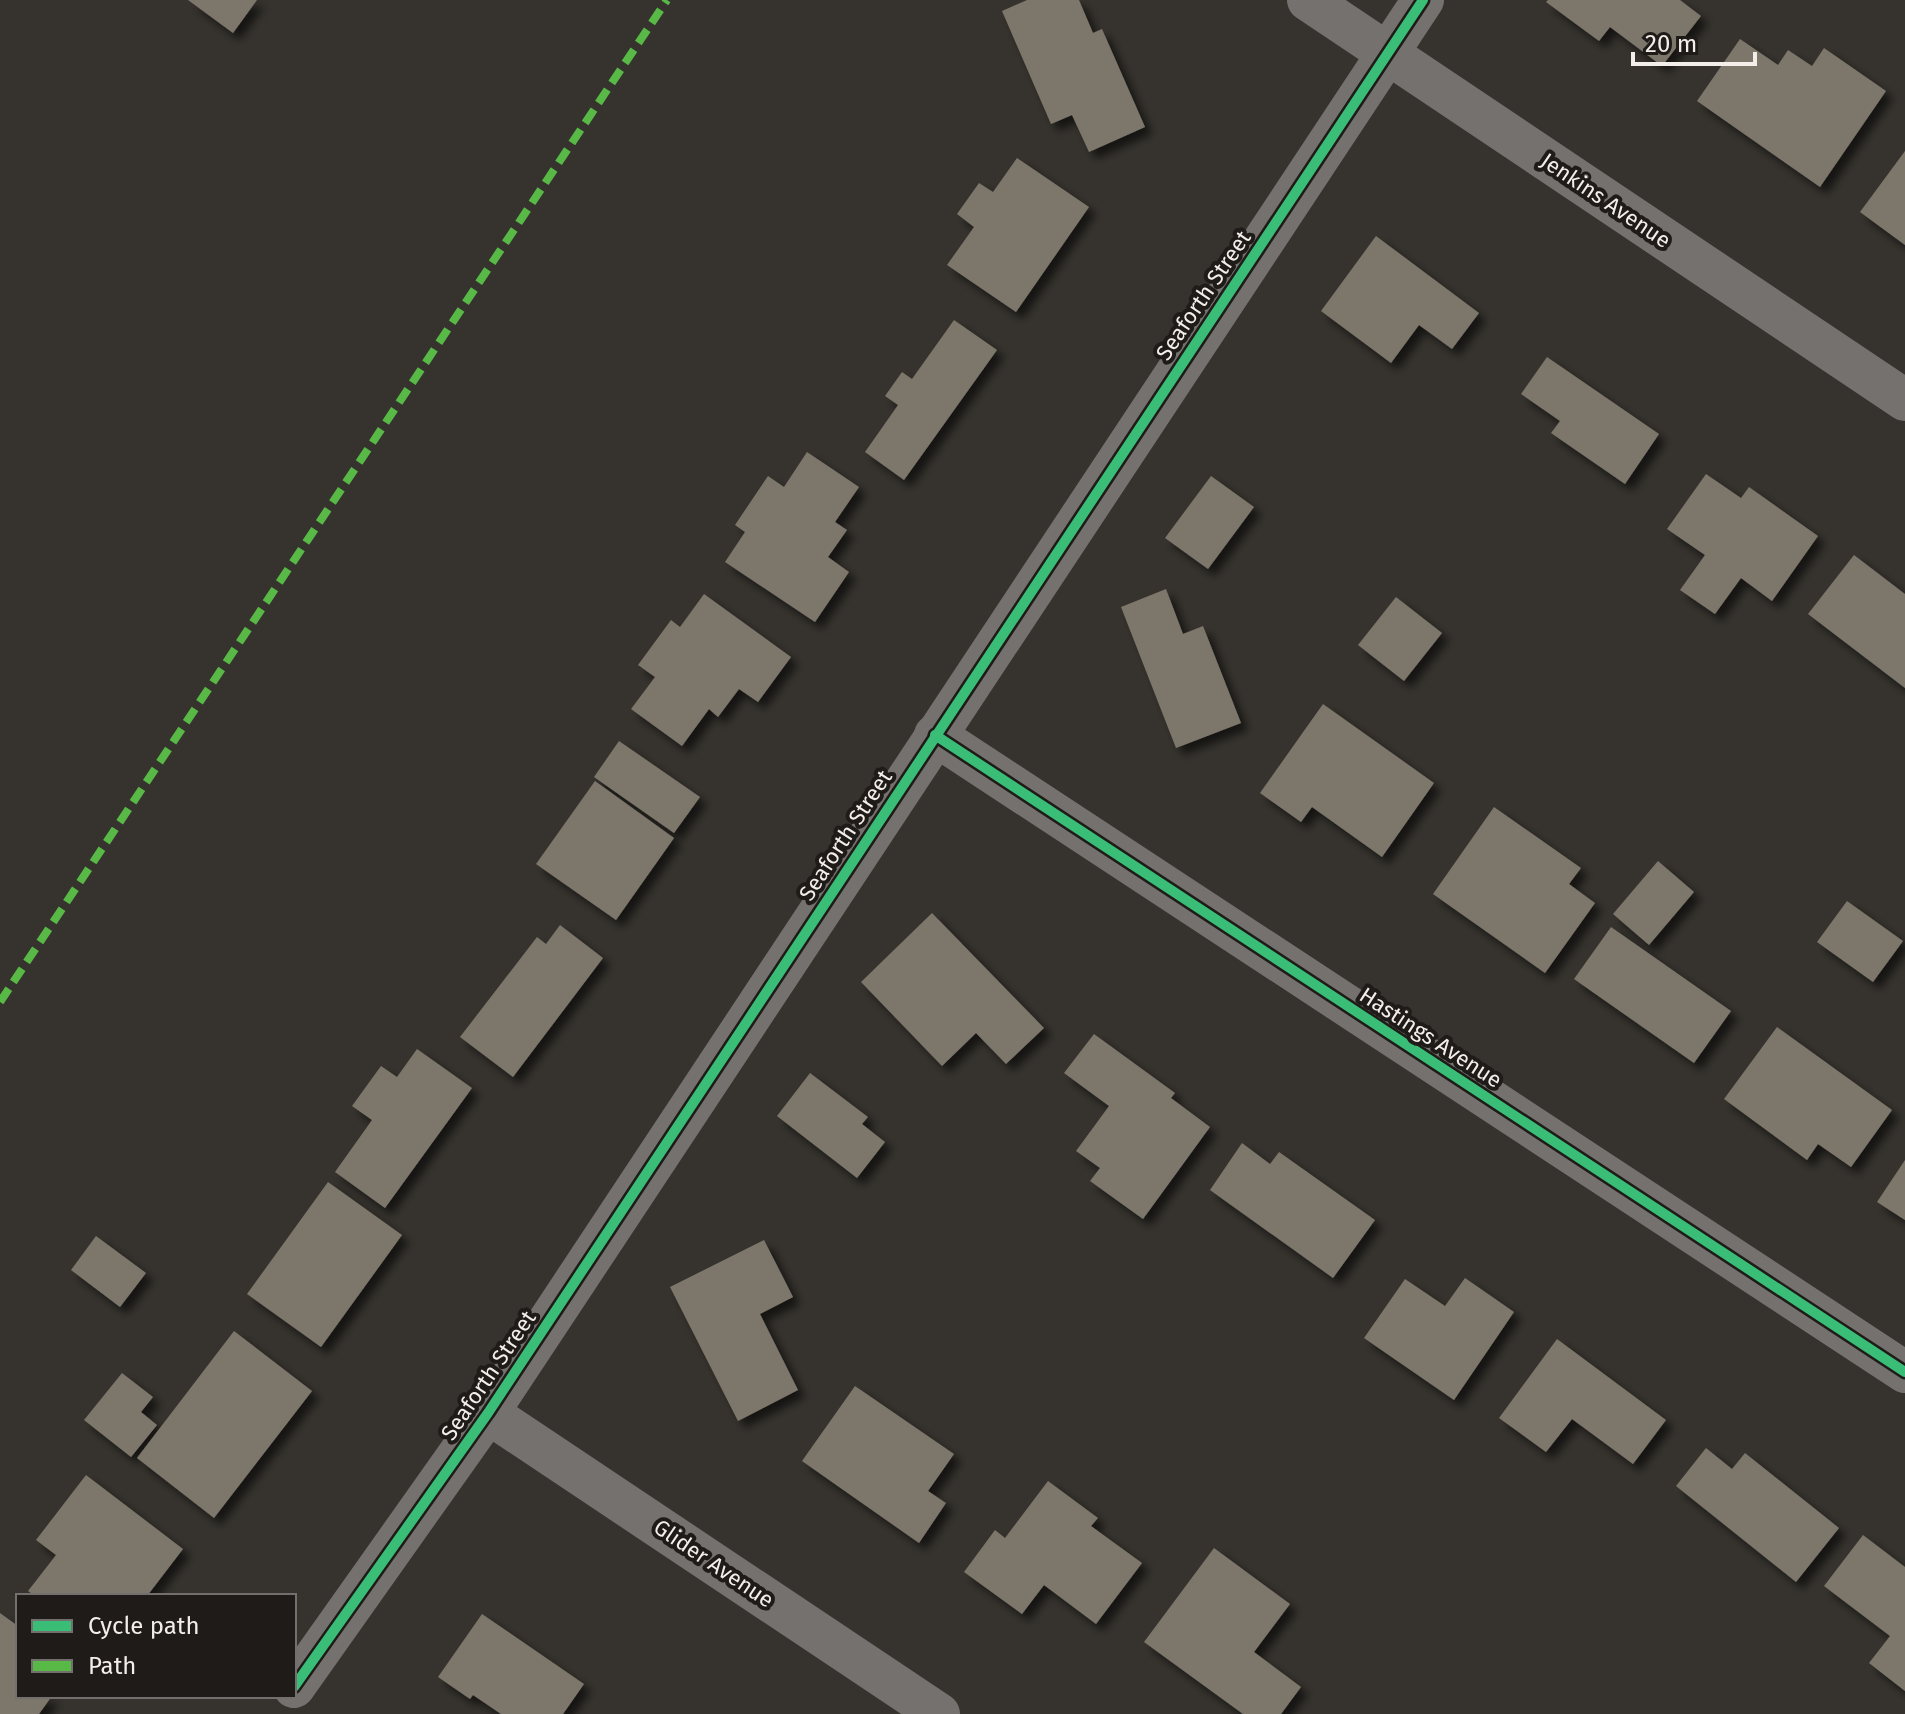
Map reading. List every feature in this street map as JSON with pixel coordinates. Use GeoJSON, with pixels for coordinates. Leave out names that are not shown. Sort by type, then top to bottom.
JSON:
{"type":"FeatureCollection","features":[{"type":"Feature","properties":{"kind":"street","name":"Jenkins Avenue"},"geometry":{"type":"LineString","coordinates":[[1308,0],[1905,400]]}},
{"type":"Feature","properties":{"kind":"street","name":"Seaforth Street"},"geometry":{"type":"LineString","coordinates":[[296,1684],[488,1413],[1423,0]]}},
{"type":"Feature","properties":{"kind":"street","name":"Hastings Avenue"},"geometry":{"type":"LineString","coordinates":[[935,735],[1905,1372]]}},
{"type":"Feature","properties":{"kind":"street","name":"Glider Avenue"},"geometry":{"type":"LineString","coordinates":[[488,1413],[939,1714]]}},
{"type":"Feature","properties":{"kind":"building"},"geometry":{"type":"Polygon","coordinates":[[[188,0],[257,0],[233,33],[188,0]]]}},
{"type":"Feature","properties":{"kind":"building"},"geometry":{"type":"Polygon","coordinates":[[[1027,0],[1079,0],[1093,33],[1102,29],[1145,127],[1089,152],[1072,115],[1051,124],[1002,11],[1027,0]]]}},
{"type":"Feature","properties":{"kind":"building"},"geometry":{"type":"Polygon","coordinates":[[[1680,0],[1701,16],[1662,66],[1610,27],[1599,41],[1546,2],[1680,0]]]}},
{"type":"Feature","properties":{"kind":"building"},"geometry":{"type":"Polygon","coordinates":[[[1740,39],[1778,65],[1788,50],[1812,66],[1824,48],[1886,91],[1820,187],[1697,101],[1740,39]]]}},
{"type":"Feature","properties":{"kind":"building"},"geometry":{"type":"Polygon","coordinates":[[[1905,151],[1905,245],[1860,212],[1905,151]]]}},
{"type":"Feature","properties":{"kind":"building"},"geometry":{"type":"Polygon","coordinates":[[[1017,158],[1089,207],[1016,312],[947,265],[974,227],[957,214],[979,183],[993,192],[1017,158]]]}},
{"type":"Feature","properties":{"kind":"building"},"geometry":{"type":"Polygon","coordinates":[[[1376,236],[1479,313],[1452,349],[1419,325],[1391,363],[1321,311],[1376,236]]]}},
{"type":"Feature","properties":{"kind":"building"},"geometry":{"type":"Polygon","coordinates":[[[954,320],[997,350],[904,480],[865,452],[898,405],[885,396],[902,372],[912,379],[954,320]]]}},
{"type":"Feature","properties":{"kind":"building"},"geometry":{"type":"Polygon","coordinates":[[[1547,357],[1659,434],[1625,484],[1551,433],[1560,421],[1521,394],[1547,357]]]}},
{"type":"Feature","properties":{"kind":"building"},"geometry":{"type":"Polygon","coordinates":[[[807,452],[859,487],[835,522],[847,530],[828,557],[849,572],[815,622],[725,562],[745,532],[735,525],[768,476],[784,487],[807,452]]]}},
{"type":"Feature","properties":{"kind":"building"},"geometry":{"type":"Polygon","coordinates":[[[1706,474],[1741,498],[1749,487],[1818,536],[1772,601],[1741,578],[1715,614],[1680,590],[1705,555],[1667,529],[1706,474]]]}},
{"type":"Feature","properties":{"kind":"building"},"geometry":{"type":"Polygon","coordinates":[[[1211,476],[1254,507],[1208,569],[1165,538],[1211,476]]]}},
{"type":"Feature","properties":{"kind":"building"},"geometry":{"type":"Polygon","coordinates":[[[1854,555],[1905,594],[1905,688],[1808,614],[1854,555]]]}},
{"type":"Feature","properties":{"kind":"building"},"geometry":{"type":"Polygon","coordinates":[[[1166,589],[1183,634],[1203,626],[1241,723],[1176,748],[1121,607],[1166,589]]]}},
{"type":"Feature","properties":{"kind":"building"},"geometry":{"type":"Polygon","coordinates":[[[704,594],[791,657],[758,702],[739,689],[718,717],[709,709],[682,746],[631,709],[655,677],[638,665],[671,620],[680,627],[704,594]]]}},
{"type":"Feature","properties":{"kind":"building"},"geometry":{"type":"Polygon","coordinates":[[[1396,597],[1442,633],[1404,681],[1358,645],[1396,597]]]}},
{"type":"Feature","properties":{"kind":"building"},"geometry":{"type":"Polygon","coordinates":[[[1323,704],[1434,783],[1382,857],[1312,807],[1301,822],[1260,793],[1323,704]]]}},
{"type":"Feature","properties":{"kind":"building"},"geometry":{"type":"Polygon","coordinates":[[[619,741],[700,797],[674,833],[594,777],[619,741]]]}},
{"type":"Feature","properties":{"kind":"building"},"geometry":{"type":"Polygon","coordinates":[[[595,781],[674,838],[616,920],[536,864],[595,781]]]}},
{"type":"Feature","properties":{"kind":"building"},"geometry":{"type":"Polygon","coordinates":[[[1494,807],[1581,868],[1569,884],[1595,903],[1545,973],[1433,894],[1494,807]]]}},
{"type":"Feature","properties":{"kind":"building"},"geometry":{"type":"Polygon","coordinates":[[[1658,861],[1694,892],[1649,945],[1613,914],[1658,861]]]}},
{"type":"Feature","properties":{"kind":"building"},"geometry":{"type":"Polygon","coordinates":[[[1847,901],[1903,941],[1873,982],[1817,942],[1847,901]]]}},
{"type":"Feature","properties":{"kind":"building"},"geometry":{"type":"Polygon","coordinates":[[[932,913],[1044,1028],[1006,1064],[976,1033],[942,1066],[861,982],[932,913]]]}},
{"type":"Feature","properties":{"kind":"building"},"geometry":{"type":"Polygon","coordinates":[[[560,925],[603,958],[513,1077],[460,1037],[537,937],[546,944],[560,925]]]}},
{"type":"Feature","properties":{"kind":"building"},"geometry":{"type":"Polygon","coordinates":[[[1611,927],[1731,1011],[1694,1063],[1574,979],[1611,927]]]}},
{"type":"Feature","properties":{"kind":"building"},"geometry":{"type":"Polygon","coordinates":[[[1777,1027],[1892,1110],[1851,1167],[1818,1144],[1807,1160],[1724,1099],[1777,1027]]]}},
{"type":"Feature","properties":{"kind":"building"},"geometry":{"type":"Polygon","coordinates":[[[1094,1034],[1175,1093],[1171,1098],[1210,1127],[1143,1219],[1090,1181],[1100,1168],[1076,1151],[1109,1106],[1064,1073],[1094,1034]]]}},
{"type":"Feature","properties":{"kind":"building"},"geometry":{"type":"Polygon","coordinates":[[[417,1049],[472,1088],[385,1208],[335,1172],[372,1120],[352,1106],[381,1066],[397,1077],[417,1049]]]}},
{"type":"Feature","properties":{"kind":"building"},"geometry":{"type":"Polygon","coordinates":[[[810,1073],[868,1117],[862,1124],[885,1142],[857,1178],[777,1116],[810,1073]]]}},
{"type":"Feature","properties":{"kind":"building"},"geometry":{"type":"Polygon","coordinates":[[[1242,1143],[1270,1164],[1279,1152],[1375,1220],[1333,1278],[1210,1190],[1242,1143]]]}},
{"type":"Feature","properties":{"kind":"building"},"geometry":{"type":"Polygon","coordinates":[[[1905,1160],[1905,1220],[1877,1202],[1905,1160]]]}},
{"type":"Feature","properties":{"kind":"building"},"geometry":{"type":"Polygon","coordinates":[[[328,1182],[402,1235],[321,1347],[247,1294],[328,1182]]]}},
{"type":"Feature","properties":{"kind":"building"},"geometry":{"type":"Polygon","coordinates":[[[96,1236],[146,1273],[120,1307],[71,1270],[96,1236]]]}},
{"type":"Feature","properties":{"kind":"building"},"geometry":{"type":"Polygon","coordinates":[[[764,1240],[793,1297],[760,1314],[798,1390],[738,1421],[670,1287],[764,1240]]]}},
{"type":"Feature","properties":{"kind":"building"},"geometry":{"type":"Polygon","coordinates":[[[1465,1278],[1514,1312],[1454,1400],[1364,1338],[1405,1279],[1445,1306],[1465,1278]]]}},
{"type":"Feature","properties":{"kind":"building"},"geometry":{"type":"Polygon","coordinates":[[[234,1331],[312,1391],[214,1518],[137,1458],[234,1331]]]}},
{"type":"Feature","properties":{"kind":"building"},"geometry":{"type":"Polygon","coordinates":[[[1557,1339],[1666,1420],[1633,1464],[1572,1419],[1546,1452],[1499,1418],[1557,1339]]]}},
{"type":"Feature","properties":{"kind":"building"},"geometry":{"type":"Polygon","coordinates":[[[122,1373],[153,1397],[141,1412],[157,1425],[131,1457],[84,1420],[122,1373]]]}},
{"type":"Feature","properties":{"kind":"building"},"geometry":{"type":"Polygon","coordinates":[[[855,1386],[954,1454],[928,1491],[946,1503],[919,1543],[802,1461],[855,1386]]]}},
{"type":"Feature","properties":{"kind":"building"},"geometry":{"type":"Polygon","coordinates":[[[1706,1448],[1732,1469],[1745,1453],[1839,1528],[1796,1582],[1676,1486],[1706,1448]]]}},
{"type":"Feature","properties":{"kind":"building"},"geometry":{"type":"Polygon","coordinates":[[[86,1475],[183,1549],[149,1594],[32,1594],[28,1591],[56,1555],[36,1540],[86,1475]]]}},
{"type":"Feature","properties":{"kind":"building"},"geometry":{"type":"Polygon","coordinates":[[[1048,1481],[1098,1518],[1091,1526],[1142,1563],[1096,1624],[1044,1585],[1022,1614],[964,1572],[995,1530],[1005,1538],[1048,1481]]]}},
{"type":"Feature","properties":{"kind":"building"},"geometry":{"type":"Polygon","coordinates":[[[1863,1535],[1905,1567],[1905,1691],[1869,1663],[1890,1636],[1824,1586],[1863,1535]]]}},
{"type":"Feature","properties":{"kind":"building"},"geometry":{"type":"Polygon","coordinates":[[[1214,1548],[1290,1604],[1254,1652],[1301,1687],[1281,1714],[1243,1714],[1144,1642],[1214,1548]]]}},
{"type":"Feature","properties":{"kind":"building"},"geometry":{"type":"Polygon","coordinates":[[[0,1613],[16,1625],[16,1698],[51,1698],[39,1714],[0,1714],[0,1613]]]}},
{"type":"Feature","properties":{"kind":"building"},"geometry":{"type":"Polygon","coordinates":[[[482,1614],[584,1684],[563,1714],[501,1714],[473,1695],[470,1699],[438,1677],[482,1614]]]}},
{"type":"Feature","properties":{"kind":"marked path"},"geometry":{"type":"LineString","coordinates":[[0,1002],[667,0]]}},
{"type":"Feature","properties":{"kind":"cycle path"},"geometry":{"type":"LineString","coordinates":[[296,1684],[488,1413],[1423,0]]}},
{"type":"Feature","properties":{"kind":"cycle path"},"geometry":{"type":"LineString","coordinates":[[935,735],[1905,1372]]}}]}
